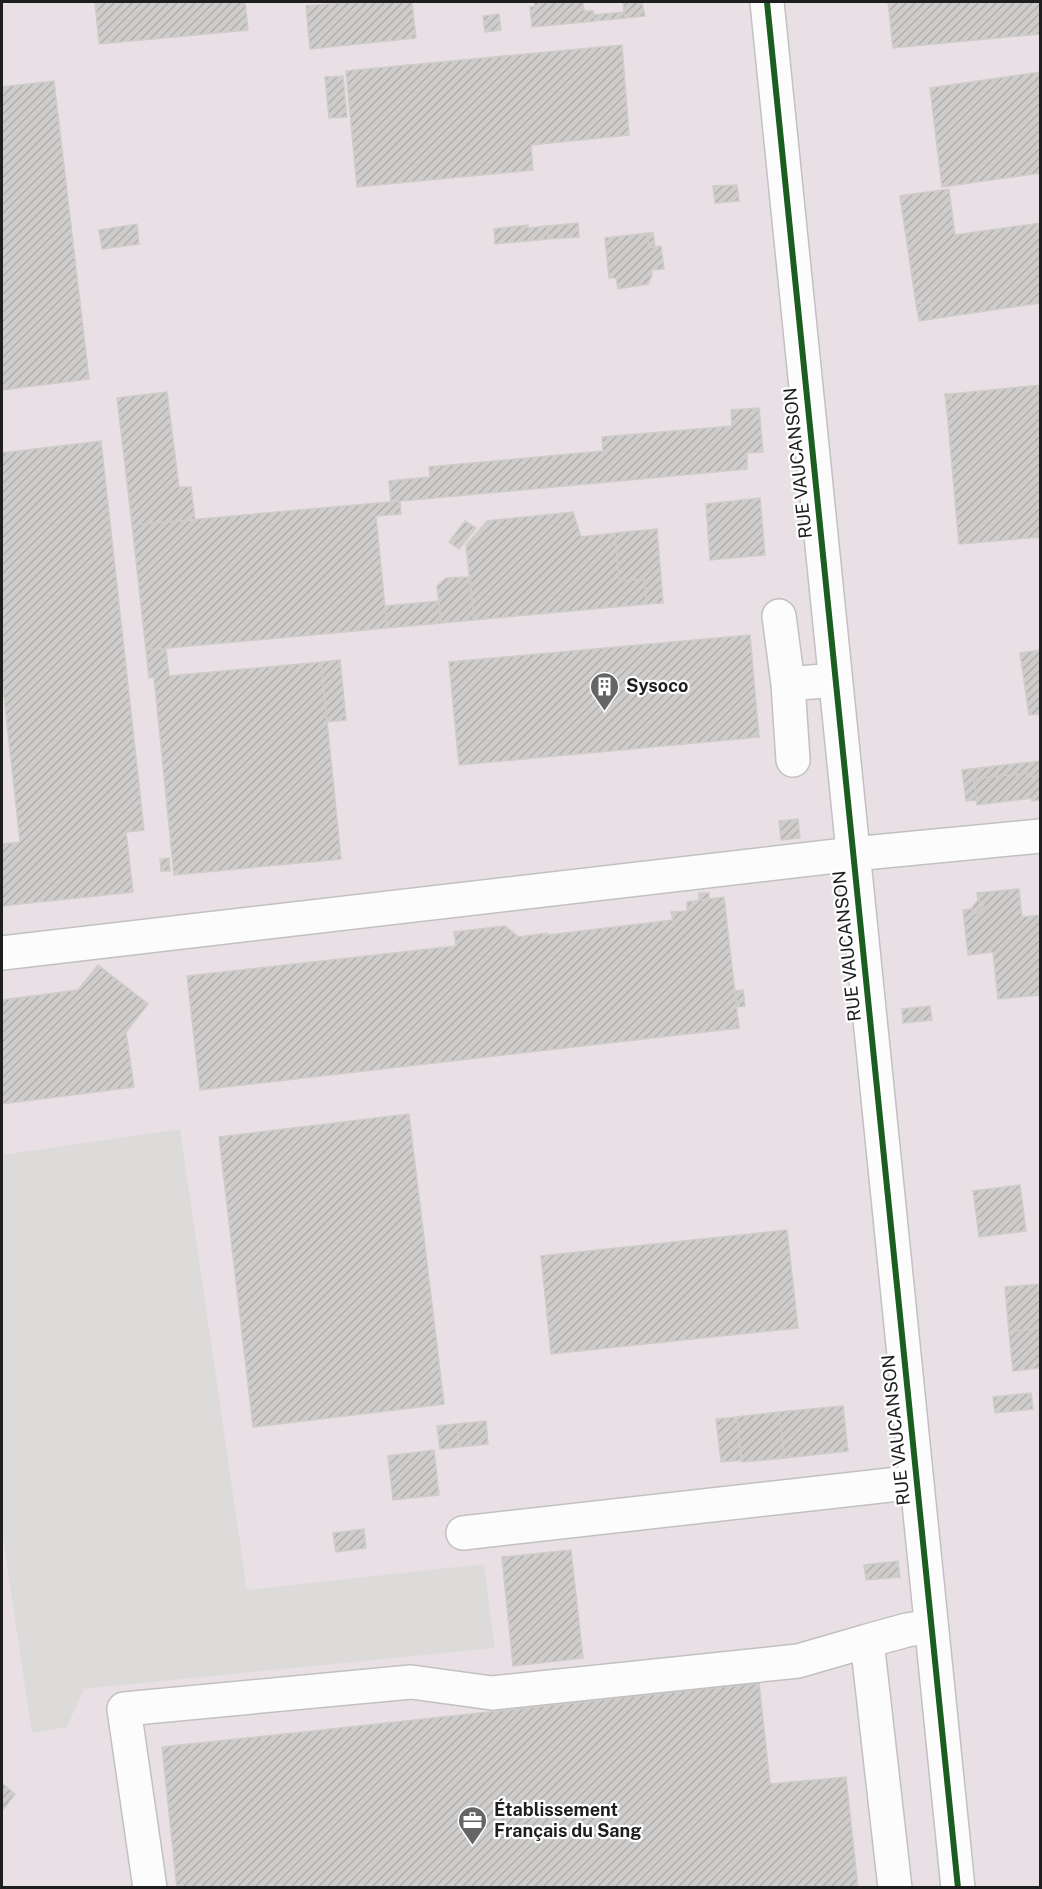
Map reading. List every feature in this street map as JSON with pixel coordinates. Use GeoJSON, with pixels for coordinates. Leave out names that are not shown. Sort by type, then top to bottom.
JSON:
{"type":"FeatureCollection","features":[{"type":"Feature","properties":{"kind":"street","name":"RUE VAUCANSON"},"geometry":{"type":"LineString","coordinates":[[767,2],[958,1887]]}},
{"type":"Feature","properties":{"kind":"street"},"geometry":{"type":"LineString","coordinates":[[780,616],[788,684],[793,760]]}},
{"type":"Feature","properties":{"kind":"street"},"geometry":{"type":"LineString","coordinates":[[788,684],[835,680]]}},
{"type":"Feature","properties":{"kind":"street"},"geometry":{"type":"LineString","coordinates":[[2,952],[853,854],[1041,836]]}},
{"type":"Feature","properties":{"kind":"street"},"geometry":{"type":"LineString","coordinates":[[463,1533],[916,1482]]}},
{"type":"Feature","properties":{"kind":"street"},"geometry":{"type":"LineString","coordinates":[[150,1887],[124,1709],[411,1682],[492,1693],[798,1661],[907,1630],[931,1626]]}},
{"type":"Feature","properties":{"kind":"street"},"geometry":{"type":"LineString","coordinates":[[867,1641],[895,1887]]}},
{"type":"Feature","properties":{"kind":"shaded area"},"geometry":{"type":"Polygon","coordinates":[[[2,2],[1040,2],[1040,1887],[2,1887],[2,2]]]}},
{"type":"Feature","properties":{"kind":"shaded area"},"geometry":{"type":"Polygon","coordinates":[[[180,1129],[247,1590],[484,1564],[495,1648],[84,1689],[67,1727],[32,1733],[2,1532],[2,1155],[180,1129]]]}},
{"type":"Feature","properties":{"kind":"building"},"geometry":{"type":"Polygon","coordinates":[[[95,2],[245,2],[248,30],[99,44],[95,2]]]}},
{"type":"Feature","properties":{"kind":"building"},"geometry":{"type":"Polygon","coordinates":[[[350,2],[412,2],[416,38],[310,49],[306,6],[350,2]]]}},
{"type":"Feature","properties":{"kind":"building"},"geometry":{"type":"Polygon","coordinates":[[[534,2],[583,2],[584,11],[593,11],[595,21],[532,27],[530,7],[535,6],[534,2]]]}},
{"type":"Feature","properties":{"kind":"building"},"geometry":{"type":"Polygon","coordinates":[[[623,2],[642,2],[645,16],[625,18],[623,2]]]}},
{"type":"Feature","properties":{"kind":"building"},"geometry":{"type":"Polygon","coordinates":[[[888,2],[1040,2],[1040,34],[893,48],[888,2]]]}},
{"type":"Feature","properties":{"kind":"building"},"geometry":{"type":"Polygon","coordinates":[[[624,12],[625,18],[595,21],[594,15],[624,12]]]}},
{"type":"Feature","properties":{"kind":"building"},"geometry":{"type":"Polygon","coordinates":[[[499,14],[501,30],[485,32],[483,16],[499,14]]]}},
{"type":"Feature","properties":{"kind":"building"},"geometry":{"type":"Polygon","coordinates":[[[622,45],[629,135],[531,145],[533,170],[357,187],[346,71],[622,45]]]}},
{"type":"Feature","properties":{"kind":"building"},"geometry":{"type":"Polygon","coordinates":[[[1040,72],[1040,173],[942,187],[930,88],[1040,72]]]}},
{"type":"Feature","properties":{"kind":"building"},"geometry":{"type":"Polygon","coordinates":[[[343,76],[347,117],[329,118],[325,77],[343,76]]]}},
{"type":"Feature","properties":{"kind":"building"},"geometry":{"type":"Polygon","coordinates":[[[54,81],[89,379],[2,390],[2,87],[54,81]]]}},
{"type":"Feature","properties":{"kind":"building"},"geometry":{"type":"Polygon","coordinates":[[[737,185],[739,201],[715,203],[713,186],[737,185]]]}},
{"type":"Feature","properties":{"kind":"building"},"geometry":{"type":"Polygon","coordinates":[[[949,189],[955,235],[1040,223],[1040,303],[932,319],[930,302],[916,304],[900,196],[949,189]]]}},
{"type":"Feature","properties":{"kind":"building"},"geometry":{"type":"Polygon","coordinates":[[[578,223],[579,237],[548,239],[547,226],[578,223]]]}},
{"type":"Feature","properties":{"kind":"building"},"geometry":{"type":"Polygon","coordinates":[[[137,224],[139,244],[102,249],[99,230],[137,224]]]}},
{"type":"Feature","properties":{"kind":"building"},"geometry":{"type":"Polygon","coordinates":[[[528,225],[528,228],[547,226],[548,239],[495,244],[494,229],[528,225]]]}},
{"type":"Feature","properties":{"kind":"building"},"geometry":{"type":"Polygon","coordinates":[[[647,233],[649,248],[661,246],[664,269],[651,270],[652,275],[648,284],[618,289],[616,278],[609,278],[605,238],[647,233]]]}},
{"type":"Feature","properties":{"kind":"building"},"geometry":{"type":"Polygon","coordinates":[[[647,233],[653,233],[655,247],[649,248],[647,233]]]}},
{"type":"Feature","properties":{"kind":"building"},"geometry":{"type":"Polygon","coordinates":[[[930,302],[932,319],[919,321],[916,304],[930,302]]]}},
{"type":"Feature","properties":{"kind":"building"},"geometry":{"type":"Polygon","coordinates":[[[1040,385],[1040,537],[959,544],[947,411],[951,403],[951,394],[1040,385]]]}},
{"type":"Feature","properties":{"kind":"building"},"geometry":{"type":"Polygon","coordinates":[[[167,392],[179,487],[191,487],[195,520],[132,525],[117,398],[167,392]]]}},
{"type":"Feature","properties":{"kind":"building"},"geometry":{"type":"Polygon","coordinates":[[[945,394],[951,394],[951,403],[947,411],[945,394]]]}},
{"type":"Feature","properties":{"kind":"building"},"geometry":{"type":"Polygon","coordinates":[[[759,408],[763,452],[747,453],[747,469],[391,502],[389,481],[430,477],[429,467],[603,451],[602,437],[732,426],[731,410],[759,408]]]}},
{"type":"Feature","properties":{"kind":"building"},"geometry":{"type":"Polygon","coordinates":[[[101,441],[144,830],[126,832],[133,892],[2,906],[2,844],[20,842],[2,678],[2,453],[101,441]]]}},
{"type":"Feature","properties":{"kind":"building"},"geometry":{"type":"Polygon","coordinates":[[[760,498],[765,555],[710,560],[706,504],[760,498]]]}},
{"type":"Feature","properties":{"kind":"building"},"geometry":{"type":"Polygon","coordinates":[[[400,501],[401,514],[376,516],[387,628],[146,650],[132,525],[400,501]]]}},
{"type":"Feature","properties":{"kind":"building"},"geometry":{"type":"Polygon","coordinates":[[[573,512],[581,537],[615,533],[619,581],[644,579],[647,604],[474,620],[466,545],[487,521],[573,512]]]}},
{"type":"Feature","properties":{"kind":"building"},"geometry":{"type":"Polygon","coordinates":[[[465,521],[476,528],[459,549],[449,542],[465,521]]]}},
{"type":"Feature","properties":{"kind":"building"},"geometry":{"type":"Polygon","coordinates":[[[657,529],[663,603],[647,604],[644,579],[619,581],[615,533],[657,529]]]}},
{"type":"Feature","properties":{"kind":"building"},"geometry":{"type":"Polygon","coordinates":[[[470,577],[474,620],[441,623],[437,586],[446,578],[470,577]]]}},
{"type":"Feature","properties":{"kind":"building"},"geometry":{"type":"Polygon","coordinates":[[[439,601],[441,623],[387,628],[385,606],[439,601]]]}},
{"type":"Feature","properties":{"kind":"building","name":"Sysoco"},"geometry":{"type":"Polygon","coordinates":[[[750,635],[759,737],[459,765],[449,662],[750,635]]]}},
{"type":"Feature","properties":{"kind":"building"},"geometry":{"type":"Polygon","coordinates":[[[166,649],[169,676],[321,662],[341,859],[174,875],[154,677],[149,678],[146,650],[166,649]]]}},
{"type":"Feature","properties":{"kind":"building"},"geometry":{"type":"Polygon","coordinates":[[[1040,650],[1040,714],[1029,715],[1020,653],[1040,650]]]}},
{"type":"Feature","properties":{"kind":"building"},"geometry":{"type":"Polygon","coordinates":[[[340,660],[346,720],[327,722],[321,662],[340,660]]]}},
{"type":"Feature","properties":{"kind":"building"},"geometry":{"type":"Polygon","coordinates":[[[1040,761],[1040,775],[1029,777],[1028,773],[974,779],[977,800],[966,801],[962,770],[1040,761]]]}},
{"type":"Feature","properties":{"kind":"building"},"geometry":{"type":"Polygon","coordinates":[[[1028,773],[1029,777],[1040,775],[1040,800],[1032,801],[1032,798],[977,805],[974,779],[1028,773]]]}},
{"type":"Feature","properties":{"kind":"building"},"geometry":{"type":"Polygon","coordinates":[[[798,819],[800,838],[781,840],[779,821],[798,819]]]}},
{"type":"Feature","properties":{"kind":"building"},"geometry":{"type":"Polygon","coordinates":[[[169,858],[170,871],[161,871],[160,859],[169,858]]]}},
{"type":"Feature","properties":{"kind":"building"},"geometry":{"type":"Polygon","coordinates":[[[1019,889],[1022,917],[1040,915],[1040,995],[998,999],[993,952],[968,955],[963,910],[971,909],[976,914],[984,906],[978,900],[977,893],[1019,889]]]}},
{"type":"Feature","properties":{"kind":"building"},"geometry":{"type":"Polygon","coordinates":[[[699,893],[709,893],[709,899],[699,900],[699,893]]]}},
{"type":"Feature","properties":{"kind":"building"},"geometry":{"type":"Polygon","coordinates":[[[724,897],[739,1028],[200,1090],[187,976],[456,946],[454,932],[505,926],[519,937],[673,920],[671,912],[687,911],[687,902],[724,897]]]}},
{"type":"Feature","properties":{"kind":"building"},"geometry":{"type":"Polygon","coordinates":[[[978,900],[984,906],[976,914],[971,909],[978,900]]]}},
{"type":"Feature","properties":{"kind":"building"},"geometry":{"type":"Polygon","coordinates":[[[98,965],[148,1004],[126,1032],[134,1087],[2,1104],[2,1000],[78,990],[98,965]]]}},
{"type":"Feature","properties":{"kind":"building"},"geometry":{"type":"Polygon","coordinates":[[[743,990],[745,1006],[737,1007],[735,991],[743,990]]]}},
{"type":"Feature","properties":{"kind":"building"},"geometry":{"type":"Polygon","coordinates":[[[930,1006],[932,1020],[903,1023],[902,1009],[930,1006]]]}},
{"type":"Feature","properties":{"kind":"building"},"geometry":{"type":"Polygon","coordinates":[[[409,1114],[444,1404],[253,1427],[219,1137],[409,1114]]]}},
{"type":"Feature","properties":{"kind":"building"},"geometry":{"type":"Polygon","coordinates":[[[1020,1185],[1026,1231],[979,1237],[973,1191],[1020,1185]]]}},
{"type":"Feature","properties":{"kind":"building"},"geometry":{"type":"Polygon","coordinates":[[[787,1230],[798,1328],[551,1354],[541,1256],[787,1230]]]}},
{"type":"Feature","properties":{"kind":"building"},"geometry":{"type":"Polygon","coordinates":[[[1040,1284],[1040,1328],[1009,1332],[1005,1287],[1040,1284]]]}},
{"type":"Feature","properties":{"kind":"building"},"geometry":{"type":"Polygon","coordinates":[[[1040,1328],[1040,1368],[1013,1371],[1009,1332],[1040,1328]]]}},
{"type":"Feature","properties":{"kind":"building"},"geometry":{"type":"Polygon","coordinates":[[[1031,1393],[1033,1409],[995,1413],[993,1397],[1031,1393]]]}},
{"type":"Feature","properties":{"kind":"building"},"geometry":{"type":"Polygon","coordinates":[[[843,1406],[848,1451],[785,1458],[779,1412],[843,1406]]]}},
{"type":"Feature","properties":{"kind":"building"},"geometry":{"type":"Polygon","coordinates":[[[779,1412],[785,1458],[742,1462],[737,1417],[779,1412]]]}},
{"type":"Feature","properties":{"kind":"building"},"geometry":{"type":"Polygon","coordinates":[[[737,1417],[741,1460],[721,1462],[716,1419],[737,1417]]]}},
{"type":"Feature","properties":{"kind":"building"},"geometry":{"type":"Polygon","coordinates":[[[486,1421],[488,1444],[459,1447],[457,1424],[486,1421]]]}},
{"type":"Feature","properties":{"kind":"building"},"geometry":{"type":"Polygon","coordinates":[[[457,1424],[459,1447],[440,1449],[437,1426],[457,1424]]]}},
{"type":"Feature","properties":{"kind":"building"},"geometry":{"type":"Polygon","coordinates":[[[434,1450],[439,1495],[393,1500],[388,1456],[434,1450]]]}},
{"type":"Feature","properties":{"kind":"building"},"geometry":{"type":"Polygon","coordinates":[[[364,1529],[366,1548],[336,1552],[333,1533],[364,1529]]]}},
{"type":"Feature","properties":{"kind":"building"},"geometry":{"type":"Polygon","coordinates":[[[571,1550],[583,1658],[513,1666],[502,1557],[571,1550]]]}},
{"type":"Feature","properties":{"kind":"building"},"geometry":{"type":"Polygon","coordinates":[[[898,1561],[900,1577],[866,1580],[864,1565],[898,1561]]]}},
{"type":"Feature","properties":{"kind":"building"},"geometry":{"type":"Polygon","coordinates":[[[759,1683],[770,1784],[846,1777],[858,1888],[177,1888],[162,1747],[759,1683]]]}},
{"type":"Feature","properties":{"kind":"building"},"geometry":{"type":"Polygon","coordinates":[[[2,1783],[15,1794],[2,1811],[2,1783]]]}},
{"type":"Feature","properties":{"kind":"cycle path"},"geometry":{"type":"LineString","coordinates":[[767,2],[958,1888]]}},
{"type":"Feature","properties":{"kind":"place","name":"Sysoco"},"geometry":{"type":"Point","coordinates":[605,712]}},
{"type":"Feature","properties":{"kind":"place","name":"Établissement Français du Sang"},"geometry":{"type":"Point","coordinates":[473,1846]}}]}
